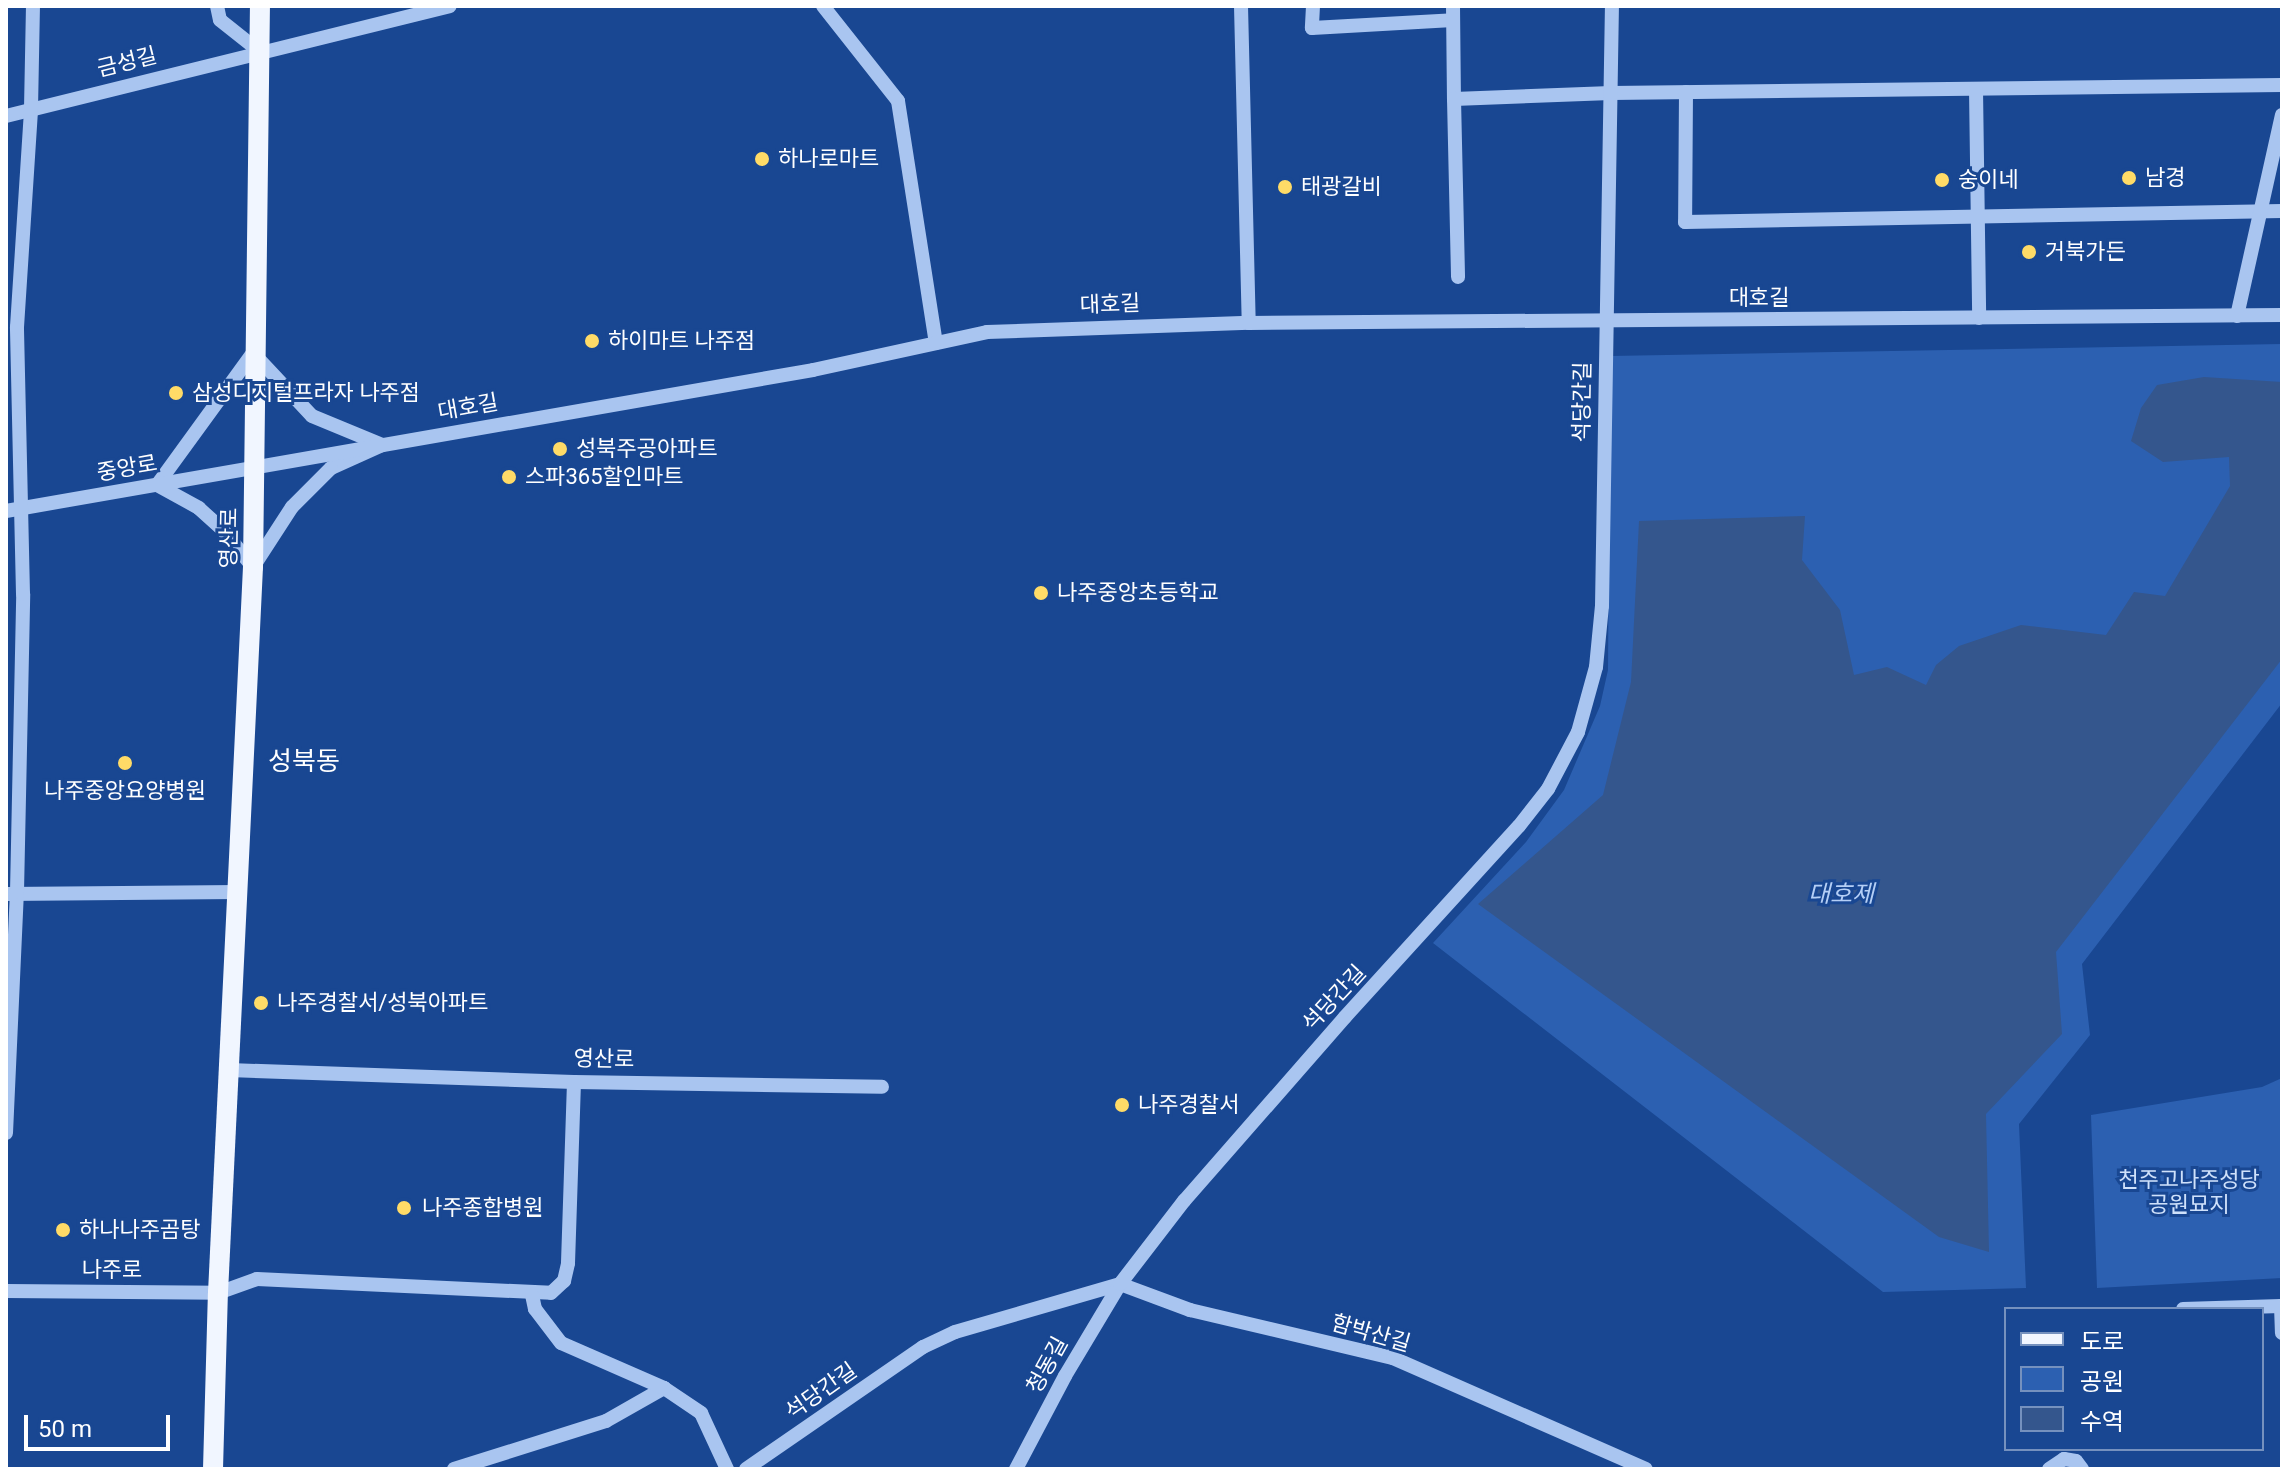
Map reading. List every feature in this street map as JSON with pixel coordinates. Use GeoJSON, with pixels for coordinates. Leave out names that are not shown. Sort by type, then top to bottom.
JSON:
{"type":"FeatureCollection","features":[{"type":"Feature","properties":{"kind":"main road","name":"영산로"},"geometry":{"type":"LineString","coordinates":[[213,1469],[218,1293],[253,567],[253,353],[260,6]]}},
{"type":"Feature","properties":{"kind":"street"},"geometry":{"type":"LineString","coordinates":[[6,1133],[11,893],[23,594],[13,510],[17,327],[31,109],[33,6]]}},
{"type":"Feature","properties":{"kind":"street"},"geometry":{"type":"LineString","coordinates":[[217,6],[220,20],[259,51]]}},
{"type":"Feature","properties":{"kind":"street","name":"금성길"},"geometry":{"type":"LineString","coordinates":[[6,116],[450,6]]}},
{"type":"Feature","properties":{"kind":"street"},"geometry":{"type":"LineString","coordinates":[[823,6],[898,101],[936,343]]}},
{"type":"Feature","properties":{"kind":"street"},"geometry":{"type":"LineString","coordinates":[[1241,6],[1249,323]]}},
{"type":"Feature","properties":{"kind":"street"},"geometry":{"type":"LineString","coordinates":[[1313,6],[1312,28],[1453,13],[1458,277]]}},
{"type":"Feature","properties":{"kind":"street","name":"석당간길"},"geometry":{"type":"LineString","coordinates":[[746,1469],[923,1347],[955,1332],[1120,1284],[1184,1201],[1519,826],[1562,766],[1590,698],[1602,606],[1612,6]]}},
{"type":"Feature","properties":{"kind":"street"},"geometry":{"type":"LineString","coordinates":[[1454,99],[1611,93],[2282,85]]}},
{"type":"Feature","properties":{"kind":"street"},"geometry":{"type":"LineString","coordinates":[[1976,89],[1979,318]]}},
{"type":"Feature","properties":{"kind":"street"},"geometry":{"type":"LineString","coordinates":[[1686,92],[1685,222],[2282,211]]}},
{"type":"Feature","properties":{"kind":"street"},"geometry":{"type":"LineString","coordinates":[[2237,316],[2282,115]]}},
{"type":"Feature","properties":{"kind":"street","name":"대호길"},"geometry":{"type":"LineString","coordinates":[[255,467],[813,370],[1003,331],[1249,323],[2282,315]]}},
{"type":"Feature","properties":{"kind":"street"},"geometry":{"type":"LineString","coordinates":[[253,353],[312,416],[382,445],[331,468],[292,507],[253,567],[222,529],[199,508],[157,485],[253,353]]}},
{"type":"Feature","properties":{"kind":"street","name":"중앙로"},"geometry":{"type":"LineString","coordinates":[[13,510],[255,467]]}},
{"type":"Feature","properties":{"kind":"street"},"geometry":{"type":"LineString","coordinates":[[6,597],[23,594]]}},
{"type":"Feature","properties":{"kind":"street"},"geometry":{"type":"LineString","coordinates":[[11,893],[238,892]]}},
{"type":"Feature","properties":{"kind":"street","name":"영산로"},"geometry":{"type":"LineString","coordinates":[[229,1070],[574,1082],[882,1087]]}},
{"type":"Feature","properties":{"kind":"street"},"geometry":{"type":"LineString","coordinates":[[218,1293],[257,1279],[532,1295],[551,1293],[564,1281],[568,1263],[574,1082]]}},
{"type":"Feature","properties":{"kind":"street","name":"청동길"},"geometry":{"type":"LineString","coordinates":[[1016,1469],[1065,1376],[1120,1284]]}},
{"type":"Feature","properties":{"kind":"street","name":"함박산길"},"geometry":{"type":"LineString","coordinates":[[1120,1284],[1190,1310],[1393,1358],[1646,1469]]}},
{"type":"Feature","properties":{"kind":"street","name":"나주로"},"geometry":{"type":"LineString","coordinates":[[6,1291],[218,1293]]}},
{"type":"Feature","properties":{"kind":"street"},"geometry":{"type":"LineString","coordinates":[[532,1295],[535,1309],[561,1343],[664,1388],[701,1413],[727,1469]]}},
{"type":"Feature","properties":{"kind":"street"},"geometry":{"type":"LineString","coordinates":[[2248,1307],[2281,1306],[2282,1333]]}},
{"type":"Feature","properties":{"kind":"street"},"geometry":{"type":"LineString","coordinates":[[454,1469],[606,1421],[664,1388]]}},
{"type":"Feature","properties":{"kind":"street"},"geometry":{"type":"LineString","coordinates":[[2049,1469],[2063,1454],[2076,1461],[2082,1469]]}},
{"type":"Feature","properties":{"kind":"green space"},"geometry":{"type":"Polygon","coordinates":[[[2282,344],[2282,703],[2082,964],[2090,1035],[2019,1124],[2026,1288],[1883,1292],[1433,943],[1526,842],[1564,790],[1600,706],[1608,670],[1610,356],[2282,344]]]}},
{"type":"Feature","properties":{"kind":"green space","name":"천주고나주성당 공원묘지"},"geometry":{"type":"Polygon","coordinates":[[[2282,1078],[2282,1278],[2097,1288],[2091,1115],[2262,1087],[2282,1078]]]}},
{"type":"Feature","properties":{"kind":"water","name":"대호제"},"geometry":{"type":"Polygon","coordinates":[[[2204,377],[2282,382],[2282,659],[2056,952],[2062,1034],[1986,1114],[1989,1252],[1939,1237],[1478,904],[1603,795],[1631,682],[1639,521],[1805,516],[1802,560],[1840,610],[1854,675],[1887,667],[1926,685],[1936,665],[1959,646],[2021,625],[2106,635],[2134,592],[2165,596],[2230,486],[2229,457],[2163,462],[2131,441],[2141,408],[2157,385],[2204,377]]]}},
{"type":"Feature","properties":{"kind":"place","name":"하나로마트"},"geometry":{"type":"Point","coordinates":[762,159]}},
{"type":"Feature","properties":{"kind":"place","name":"남경"},"geometry":{"type":"Point","coordinates":[2129,178]}},
{"type":"Feature","properties":{"kind":"place","name":"숭이네"},"geometry":{"type":"Point","coordinates":[1942,180]}},
{"type":"Feature","properties":{"kind":"place","name":"태광갈비"},"geometry":{"type":"Point","coordinates":[1285,187]}},
{"type":"Feature","properties":{"kind":"place","name":"거북가든"},"geometry":{"type":"Point","coordinates":[2029,252]}},
{"type":"Feature","properties":{"kind":"place","name":"하이마트 나주점"},"geometry":{"type":"Point","coordinates":[592,341]}},
{"type":"Feature","properties":{"kind":"place","name":"삼성디지털프라자 나주점"},"geometry":{"type":"Point","coordinates":[176,393]}},
{"type":"Feature","properties":{"kind":"place","name":"성북주공아파트"},"geometry":{"type":"Point","coordinates":[560,449]}},
{"type":"Feature","properties":{"kind":"place","name":"스파365할인마트"},"geometry":{"type":"Point","coordinates":[509,477]}},
{"type":"Feature","properties":{"kind":"place","name":"나주중앙초등학교"},"geometry":{"type":"Point","coordinates":[1041,593]}},
{"type":"Feature","properties":{"kind":"place","name":"나주중앙요양병원"},"geometry":{"type":"Point","coordinates":[125,763]}},
{"type":"Feature","properties":{"kind":"place","name":"나주경찰서/성북아파트"},"geometry":{"type":"Point","coordinates":[261,1003]}},
{"type":"Feature","properties":{"kind":"place","name":"나주경찰서"},"geometry":{"type":"Point","coordinates":[1122,1105]}},
{"type":"Feature","properties":{"kind":"place","name":"나주종합병원"},"geometry":{"type":"Point","coordinates":[404,1208]}},
{"type":"Feature","properties":{"kind":"place","name":"하나나주곰탕"},"geometry":{"type":"Point","coordinates":[63,1230]}},
{"type":"Feature","properties":{"kind":"district","name":"성북동"},"geometry":{"type":"Point","coordinates":[304,762]}}]}
